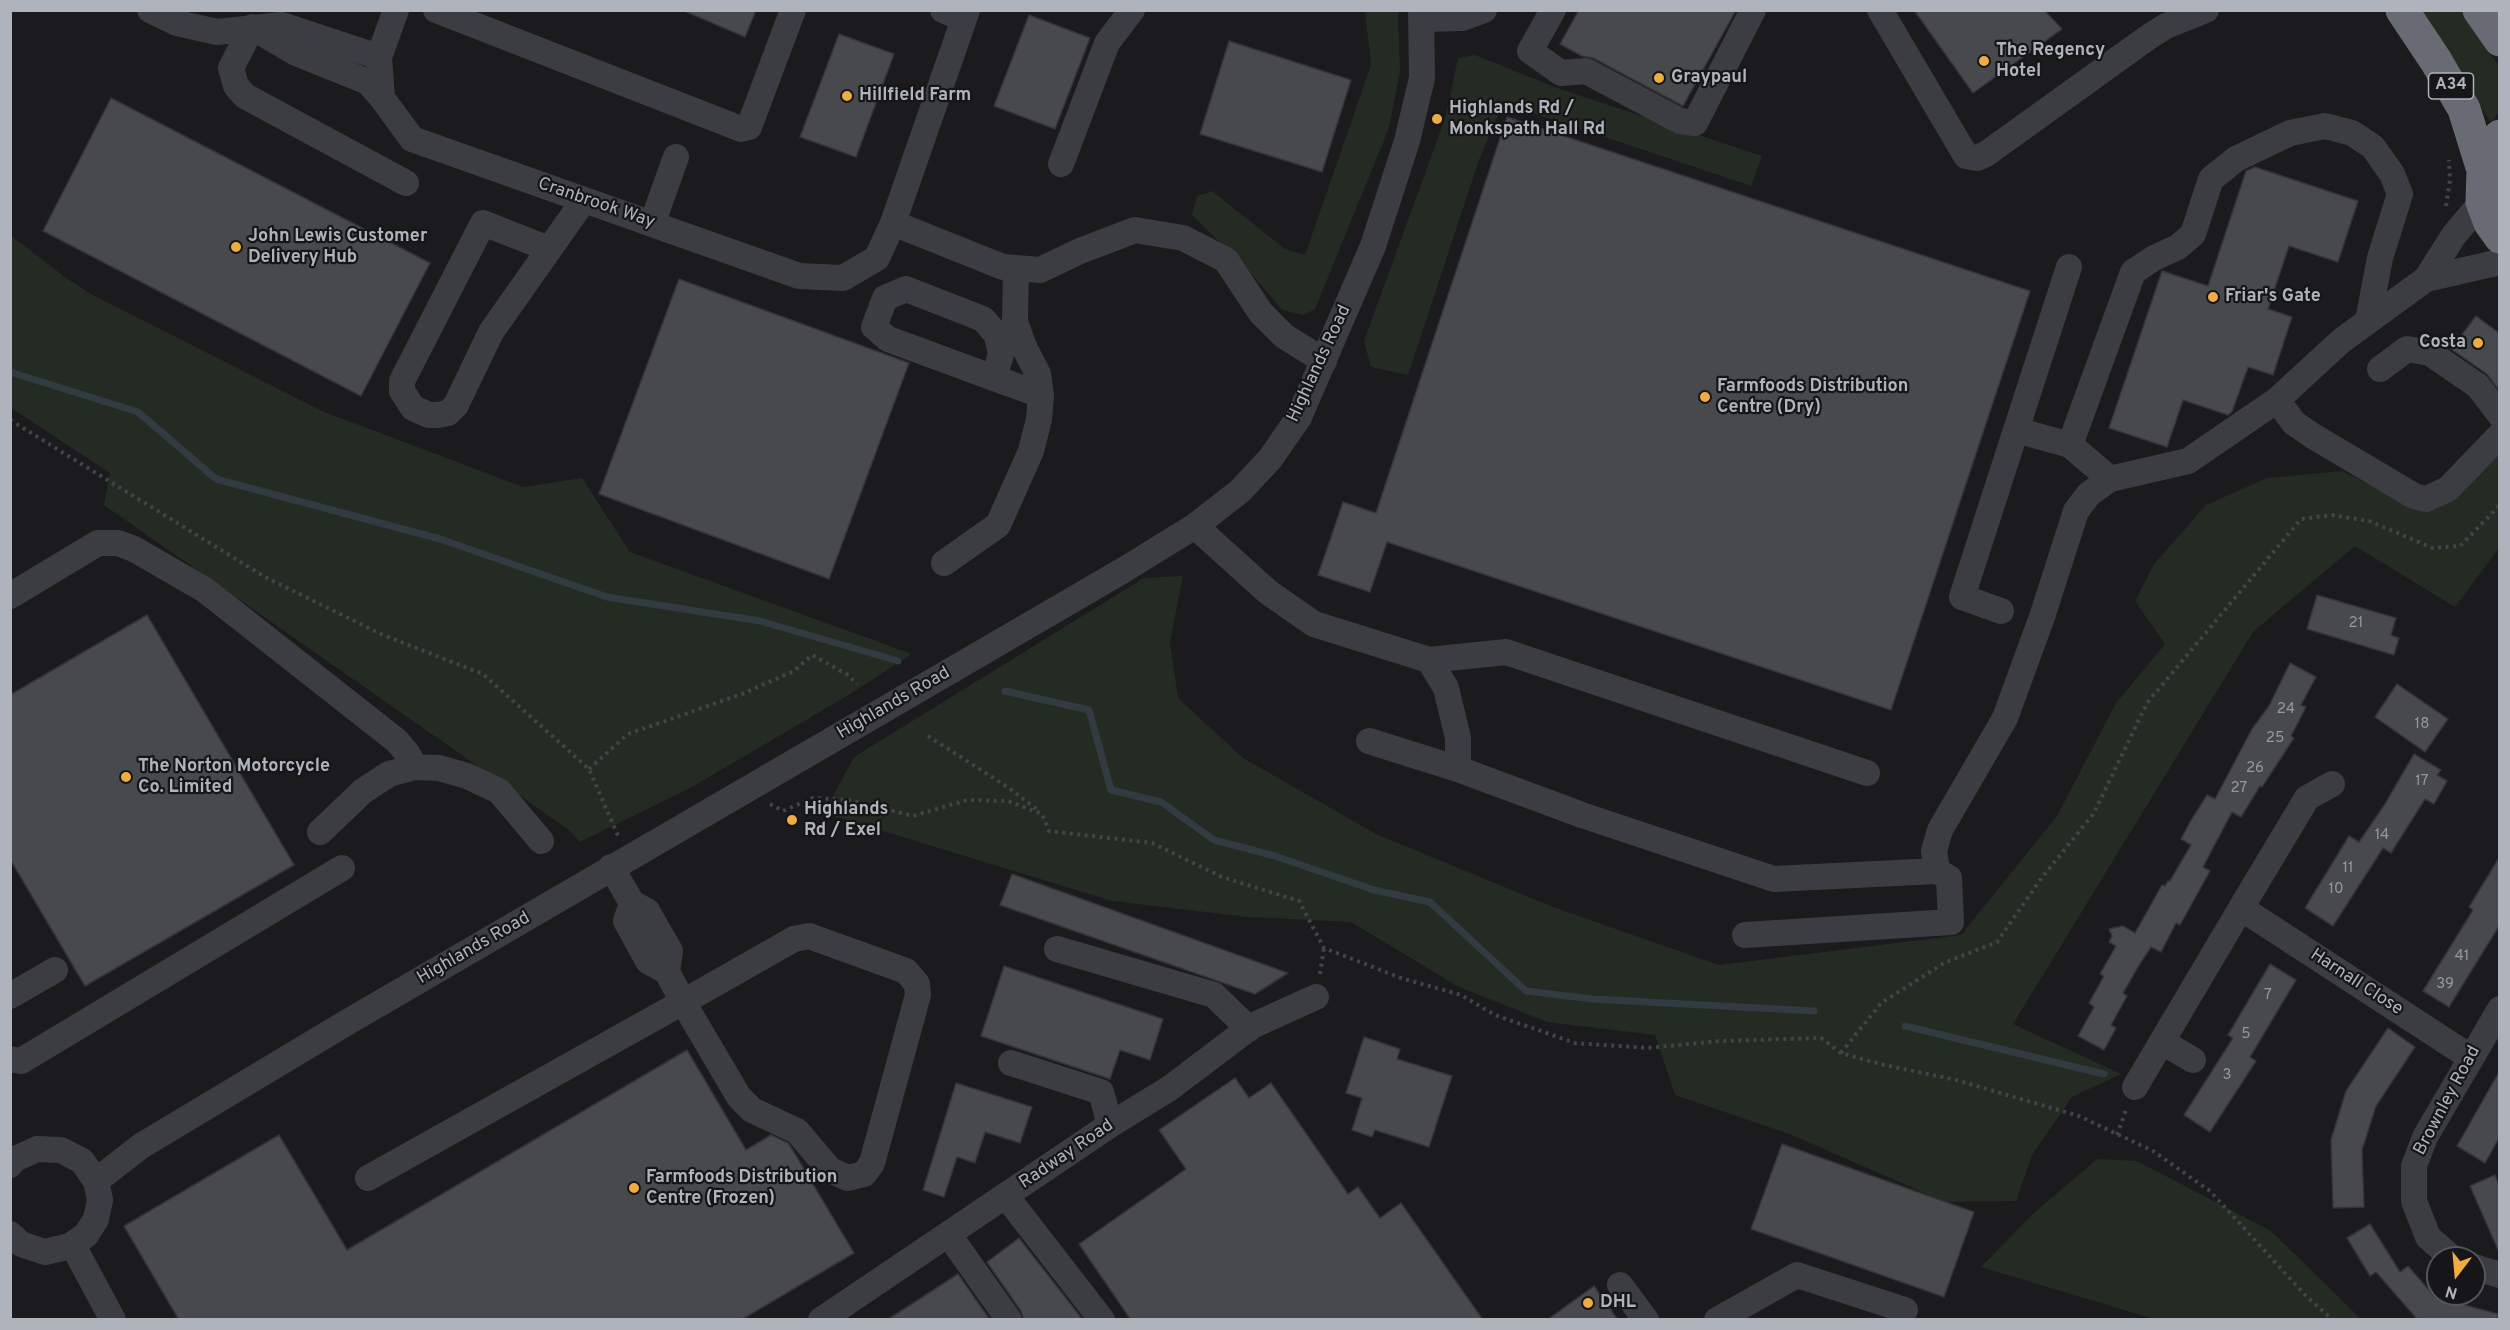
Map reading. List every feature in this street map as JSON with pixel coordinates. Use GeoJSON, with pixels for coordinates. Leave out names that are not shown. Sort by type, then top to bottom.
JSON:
{"type":"FeatureCollection","features":[{"type":"Feature","properties":{"kind":"highway","name":"A34"},"geometry":{"type":"LineString","coordinates":[[2402,10],[2436,61],[2464,110],[2483,170]]}},
{"type":"Feature","properties":{"kind":"highway"},"geometry":{"type":"LineString","coordinates":[[2479,10],[2499,40]]}},
{"type":"Feature","properties":{"kind":"highway","name":"A34"},"geometry":{"type":"LineString","coordinates":[[2499,136],[2487,154],[2483,170],[2482,202],[2490,223],[2499,237]]}},
{"type":"Feature","properties":{"kind":"street"},"geometry":{"type":"LineString","coordinates":[[150,10],[177,23],[217,32],[282,25],[379,57]]}},
{"type":"Feature","properties":{"kind":"street"},"geometry":{"type":"LineString","coordinates":[[382,98],[379,57],[396,10]]}},
{"type":"Feature","properties":{"kind":"street"},"geometry":{"type":"LineString","coordinates":[[436,10],[741,129],[749,127],[793,10]]}},
{"type":"Feature","properties":{"kind":"street"},"geometry":{"type":"LineString","coordinates":[[1061,164],[1107,44],[1132,10]]}},
{"type":"Feature","properties":{"kind":"street"},"geometry":{"type":"LineString","coordinates":[[1553,10],[1530,51],[1561,73],[1586,71],[1680,121],[1695,123],[1753,10]]}},
{"type":"Feature","properties":{"kind":"street"},"geometry":{"type":"LineString","coordinates":[[1880,10],[1966,156],[1977,158],[1986,154],[2150,36],[2166,26],[2206,10]]}},
{"type":"Feature","properties":{"kind":"street","name":"Cranbrook Way"},"geometry":{"type":"LineString","coordinates":[[252,27],[296,53],[368,82],[412,139],[800,276],[843,278],[877,258],[893,223],[958,13]]}},
{"type":"Feature","properties":{"kind":"street"},"geometry":{"type":"LineString","coordinates":[[1422,15],[1468,13]]}},
{"type":"Feature","properties":{"kind":"street","name":"Highlands Road"},"geometry":{"type":"LineString","coordinates":[[96,1181],[141,1146],[620,862],[1195,526],[1240,491],[1270,459],[1299,417],[1373,246],[1407,141],[1422,78],[1422,15]]}},
{"type":"Feature","properties":{"kind":"street"},"geometry":{"type":"LineString","coordinates":[[252,27],[231,68],[236,86],[245,96],[406,183]]}},
{"type":"Feature","properties":{"kind":"street"},"geometry":{"type":"LineString","coordinates":[[2070,445],[2133,272],[2154,258],[2178,247],[2193,234],[2211,179],[2236,159],[2290,133],[2325,126],[2352,133],[2373,147],[2392,174],[2400,194],[2380,258],[2368,321]]}},
{"type":"Feature","properties":{"kind":"street"},"geometry":{"type":"LineString","coordinates":[[652,224],[676,157]]}},
{"type":"Feature","properties":{"kind":"street"},"geometry":{"type":"LineString","coordinates":[[549,249],[483,223],[402,381],[402,391],[413,408],[429,415],[438,415],[448,413],[456,405],[491,332],[584,200]]}},
{"type":"Feature","properties":{"kind":"street"},"geometry":{"type":"LineString","coordinates":[[1937,871],[1934,850],[1940,830],[2005,718],[2042,617],[2076,511],[2089,494],[2110,479],[2188,460],[2277,400],[2341,341],[2426,279],[2454,236],[2482,202]]}},
{"type":"Feature","properties":{"kind":"street"},"geometry":{"type":"LineString","coordinates":[[893,223],[1003,267],[1040,270],[1080,251],[1135,230],[1183,238],[1226,260],[1261,313],[1284,336],[1324,361]]}},
{"type":"Feature","properties":{"kind":"street"},"geometry":{"type":"LineString","coordinates":[[2426,279],[2499,262]]}},
{"type":"Feature","properties":{"kind":"street"},"geometry":{"type":"LineString","coordinates":[[2001,611],[1962,597],[2069,267]]}},
{"type":"Feature","properties":{"kind":"street"},"geometry":{"type":"LineString","coordinates":[[944,563],[998,525],[1031,451],[1039,419],[1041,395],[1038,374],[1024,347],[1015,322],[1016,268]]}},
{"type":"Feature","properties":{"kind":"street"},"geometry":{"type":"LineString","coordinates":[[994,378],[1001,354],[997,335],[983,319],[906,289],[885,298],[874,327],[888,339],[994,378],[1041,395]]}},
{"type":"Feature","properties":{"kind":"street"},"geometry":{"type":"LineString","coordinates":[[2380,369],[2407,349],[2430,353],[2478,386],[2499,415]]}},
{"type":"Feature","properties":{"kind":"street"},"geometry":{"type":"LineString","coordinates":[[2277,400],[2294,423],[2414,496],[2426,499],[2448,489],[2499,435]]}},
{"type":"Feature","properties":{"kind":"street"},"geometry":{"type":"LineString","coordinates":[[2016,430],[2070,445],[2110,479]]}},
{"type":"Feature","properties":{"kind":"street"},"geometry":{"type":"LineString","coordinates":[[1195,526],[1268,592],[1314,624],[1429,660],[1506,652],[1867,772]]}},
{"type":"Feature","properties":{"kind":"street"},"geometry":{"type":"LineString","coordinates":[[10,596],[98,543],[118,543],[134,549],[205,590],[397,741],[415,767]]}},
{"type":"Feature","properties":{"kind":"street"},"geometry":{"type":"LineString","coordinates":[[1429,660],[1446,688],[1458,738],[1458,769]]}},
{"type":"Feature","properties":{"kind":"street"},"geometry":{"type":"LineString","coordinates":[[1369,741],[1458,769],[1582,815],[1774,879],[1937,871],[1949,878],[1951,922],[1745,935]]}},
{"type":"Feature","properties":{"kind":"street"},"geometry":{"type":"LineString","coordinates":[[320,832],[363,791],[389,774],[415,767],[439,768],[467,776],[499,791],[541,841]]}},
{"type":"Feature","properties":{"kind":"street"},"geometry":{"type":"LineString","coordinates":[[2135,1087],[2307,798],[2332,784]]}},
{"type":"Feature","properties":{"kind":"street"},"geometry":{"type":"LineString","coordinates":[[368,1178],[683,1002],[794,939],[809,936],[906,971],[917,984],[918,995],[872,1163],[864,1174],[848,1178],[830,1170],[797,1131],[752,1110],[739,1097],[683,1002],[667,972],[670,951],[647,911],[632,903],[620,862]]}},
{"type":"Feature","properties":{"kind":"street"},"geometry":{"type":"LineString","coordinates":[[10,1059],[21,1061],[342,868]]}},
{"type":"Feature","properties":{"kind":"street","name":"Harnall Close"},"geometry":{"type":"LineString","coordinates":[[2241,908],[2470,1057]]}},
{"type":"Feature","properties":{"kind":"street"},"geometry":{"type":"LineString","coordinates":[[1057,949],[1214,995],[1249,1029]]}},
{"type":"Feature","properties":{"kind":"street"},"geometry":{"type":"LineString","coordinates":[[10,996],[55,970]]}},
{"type":"Feature","properties":{"kind":"street","name":"Radway Road"},"geometry":{"type":"LineString","coordinates":[[821,1320],[1110,1125],[1170,1088],[1249,1029],[1316,997]]}},
{"type":"Feature","properties":{"kind":"street","name":"Brownley Road"},"geometry":{"type":"LineString","coordinates":[[2438,1246],[2428,1238],[2414,1201],[2414,1166],[2425,1137],[2499,1009]]}},
{"type":"Feature","properties":{"kind":"street"},"geometry":{"type":"LineString","coordinates":[[2162,1042],[2193,1060]]}},
{"type":"Feature","properties":{"kind":"street"},"geometry":{"type":"LineString","coordinates":[[1011,1063],[1101,1092],[1110,1125]]}},
{"type":"Feature","properties":{"kind":"street"},"geometry":{"type":"LineString","coordinates":[[10,1165],[15,1159],[37,1149],[61,1150],[82,1161],[96,1181],[100,1200],[96,1219],[86,1235],[70,1246],[45,1252],[14,1243]]}},
{"type":"Feature","properties":{"kind":"street"},"geometry":{"type":"LineString","coordinates":[[1006,1196],[1102,1320]]}},
{"type":"Feature","properties":{"kind":"street"},"geometry":{"type":"LineString","coordinates":[[949,1235],[1009,1320]]}},
{"type":"Feature","properties":{"kind":"street"},"geometry":{"type":"LineString","coordinates":[[70,1246],[77,1252],[113,1320]]}},
{"type":"Feature","properties":{"kind":"street"},"geometry":{"type":"LineString","coordinates":[[1717,1320],[1797,1275],[1905,1310]]}},
{"type":"Feature","properties":{"kind":"street"},"geometry":{"type":"LineString","coordinates":[[1620,1285],[1646,1320]]}},
{"type":"Feature","properties":{"kind":"path"},"geometry":{"type":"LineString","coordinates":[[2449,155],[2450,180],[2443,213],[2454,236]]}},
{"type":"Feature","properties":{"kind":"path"},"geometry":{"type":"LineString","coordinates":[[10,420],[265,577],[383,634],[483,674],[589,769],[620,862]]}},
{"type":"Feature","properties":{"kind":"path"},"geometry":{"type":"LineString","coordinates":[[1841,1053],[1881,1003],[1944,963],[1997,942],[2040,880],[2094,813],[2147,703],[2301,519],[2332,515],[2369,521],[2433,548],[2460,546],[2499,505]]}},
{"type":"Feature","properties":{"kind":"path"},"geometry":{"type":"LineString","coordinates":[[589,769],[628,734],[742,694],[794,671],[812,655],[848,675],[857,684]]}},
{"type":"Feature","properties":{"kind":"path"},"geometry":{"type":"LineString","coordinates":[[927,736],[1009,788],[1042,814],[1050,831],[1152,843],[1222,877],[1299,901],[1324,948],[1401,978],[1461,995],[1495,1015],[1575,1043],[1647,1048],[1720,1041],[1821,1038],[1841,1053],[1956,1080],[2079,1116],[2153,1151],[2210,1191],[2306,1296],[2333,1320]]}},
{"type":"Feature","properties":{"kind":"path"},"geometry":{"type":"LineString","coordinates":[[746,790],[783,811],[813,798],[849,800],[913,816],[967,800],[1008,801],[1042,814]]}},
{"type":"Feature","properties":{"kind":"shaded area"},"geometry":{"type":"Polygon","coordinates":[[[1365,11],[1398,11],[1400,71],[1389,128],[1315,309],[1303,315],[1282,310],[1250,272],[1192,215],[1197,196],[1212,191],[1285,249],[1305,255],[1371,65],[1365,11]]]}},
{"type":"Feature","properties":{"kind":"shaded area"},"geometry":{"type":"Polygon","coordinates":[[[2417,11],[2462,11],[2499,66],[2499,112],[2491,122],[2417,11]]]}},
{"type":"Feature","properties":{"kind":"shaded area"},"geometry":{"type":"Polygon","coordinates":[[[1475,55],[1557,88],[1762,156],[1751,186],[1503,103],[1479,160],[1408,375],[1371,367],[1364,341],[1446,116],[1458,58],[1475,55]]]}},
{"type":"Feature","properties":{"kind":"shaded area"},"geometry":{"type":"Polygon","coordinates":[[[10,235],[91,294],[322,411],[523,487],[582,478],[630,552],[912,654],[847,696],[692,787],[580,842],[569,830],[104,505],[110,473],[11,408],[10,235]]]}},
{"type":"Feature","properties":{"kind":"shaded area"},"geometry":{"type":"Polygon","coordinates":[[[2499,450],[2499,548],[2455,607],[2355,546],[2253,632],[2013,1024],[2121,1074],[2072,1097],[2032,1155],[2016,1201],[1945,1202],[1792,1135],[1675,1095],[1655,1035],[1547,1022],[1459,987],[1351,922],[1248,917],[1112,901],[824,813],[854,757],[1144,578],[1183,576],[1170,642],[1178,698],[1243,758],[1376,834],[1553,907],[1719,965],[1961,935],[2057,816],[2116,703],[2165,644],[2135,601],[2154,564],[2206,505],[2267,478],[2342,471],[2425,512],[2464,489],[2499,450]]]}},
{"type":"Feature","properties":{"kind":"shaded area"},"geometry":{"type":"Polygon","coordinates":[[[2097,1159],[2137,1161],[2271,1231],[2361,1319],[2154,1319],[1981,1267],[2034,1213],[2097,1159]]]}},
{"type":"Feature","properties":{"kind":"building"},"geometry":{"type":"Polygon","coordinates":[[[682,10],[756,10],[745,37],[682,10]]]}},
{"type":"Feature","properties":{"kind":"building","name":"Graypaul"},"geometry":{"type":"Polygon","coordinates":[[[1579,10],[1736,10],[1683,106],[1593,58],[1582,56],[1560,44],[1579,10]]]}},
{"type":"Feature","properties":{"kind":"building","name":"The Regency Hotel"},"geometry":{"type":"Polygon","coordinates":[[[1914,10],[2044,10],[2062,29],[1973,93],[1914,10]]]}},
{"type":"Feature","properties":{"kind":"building"},"geometry":{"type":"Polygon","coordinates":[[[1029,15],[1090,38],[1055,129],[994,106],[1029,15]]]}},
{"type":"Feature","properties":{"kind":"building","name":"Hillfield Farm"},"geometry":{"type":"Polygon","coordinates":[[[839,34],[894,54],[856,157],[800,137],[839,34]]]}},
{"type":"Feature","properties":{"kind":"building"},"geometry":{"type":"Polygon","coordinates":[[[1229,41],[1351,80],[1322,172],[1200,134],[1229,41]]]}},
{"type":"Feature","properties":{"kind":"building","name":"John Lewis Customer Delivery Hub"},"geometry":{"type":"Polygon","coordinates":[[[111,98],[430,263],[361,396],[43,231],[111,98]]]}},
{"type":"Feature","properties":{"kind":"building","name":"Farmfoods Distribution Centre (Dry)"},"geometry":{"type":"Polygon","coordinates":[[[1507,117],[2030,291],[1891,710],[1387,542],[1370,592],[1318,575],[1343,502],[1376,513],[1507,117]]]}},
{"type":"Feature","properties":{"kind":"building","name":"Friar's Gate"},"geometry":{"type":"Polygon","coordinates":[[[2255,167],[2358,201],[2338,262],[2289,246],[2268,309],[2292,317],[2273,375],[2248,367],[2232,412],[2228,415],[2183,400],[2167,447],[2109,428],[2162,271],[2208,286],[2246,171],[2255,167]]]}},
{"type":"Feature","properties":{"kind":"building"},"geometry":{"type":"Polygon","coordinates":[[[679,279],[909,363],[829,579],[599,494],[679,279]]]}},
{"type":"Feature","properties":{"kind":"building","name":"Costa"},"geometry":{"type":"Polygon","coordinates":[[[2476,316],[2499,333],[2499,390],[2487,374],[2451,349],[2476,316]]]}},
{"type":"Feature","properties":{"kind":"building"},"geometry":{"type":"Polygon","coordinates":[[[2317,595],[2396,618],[2391,635],[2399,638],[2394,655],[2307,629],[2317,595]]]}},
{"type":"Feature","properties":{"kind":"building","name":"The Norton Motorcycle Co. Limited"},"geometry":{"type":"Polygon","coordinates":[[[147,615],[294,865],[85,986],[10,859],[10,695],[147,615]]]}},
{"type":"Feature","properties":{"kind":"building"},"geometry":{"type":"Polygon","coordinates":[[[2290,663],[2316,677],[2301,705],[2306,707],[2291,736],[2294,738],[2241,817],[2232,812],[2203,867],[2210,871],[2180,925],[2176,923],[2161,952],[2151,947],[2123,993],[2127,996],[2111,1025],[2116,1028],[2104,1050],[2078,1036],[2094,1007],[2089,1003],[2104,976],[2100,974],[2116,946],[2109,942],[2112,936],[2109,929],[2123,926],[2135,933],[2162,885],[2165,886],[2170,881],[2191,845],[2181,839],[2190,822],[2207,795],[2215,799],[2252,729],[2269,706],[2290,663]]]}},
{"type":"Feature","properties":{"kind":"building"},"geometry":{"type":"Polygon","coordinates":[[[2397,684],[2448,719],[2425,752],[2375,717],[2397,684]]]}},
{"type":"Feature","properties":{"kind":"building"},"geometry":{"type":"Polygon","coordinates":[[[2414,754],[2441,770],[2437,775],[2447,781],[2434,804],[2425,799],[2391,853],[2383,848],[2333,926],[2305,908],[2349,836],[2359,842],[2385,804],[2414,754]]]}},
{"type":"Feature","properties":{"kind":"building"},"geometry":{"type":"Polygon","coordinates":[[[2499,858],[2499,926],[2449,1007],[2423,991],[2473,910],[2469,907],[2499,858]]]}},
{"type":"Feature","properties":{"kind":"building"},"geometry":{"type":"Polygon","coordinates":[[[1012,874],[1288,973],[1255,994],[1000,905],[1012,874]]]}},
{"type":"Feature","properties":{"kind":"building"},"geometry":{"type":"Polygon","coordinates":[[[2270,964],[2296,980],[2250,1057],[2256,1061],[2210,1132],[2184,1115],[2233,1038],[2228,1035],[2270,964]]]}},
{"type":"Feature","properties":{"kind":"building"},"geometry":{"type":"Polygon","coordinates":[[[1004,966],[1163,1019],[1150,1060],[1120,1050],[1110,1079],[981,1036],[1004,966]]]}},
{"type":"Feature","properties":{"kind":"building"},"geometry":{"type":"Polygon","coordinates":[[[2388,1028],[2415,1047],[2376,1106],[2362,1150],[2364,1207],[2333,1208],[2331,1140],[2346,1091],[2388,1028]]]}},
{"type":"Feature","properties":{"kind":"building"},"geometry":{"type":"Polygon","coordinates":[[[1364,1037],[1400,1049],[1397,1059],[1452,1076],[1429,1147],[1375,1130],[1372,1137],[1352,1130],[1362,1098],[1346,1093],[1364,1037]]]}},
{"type":"Feature","properties":{"kind":"building","name":"Farmfoods Distribution Centre (Frozen)"},"geometry":{"type":"Polygon","coordinates":[[[687,1050],[746,1150],[771,1135],[788,1143],[854,1253],[741,1320],[179,1320],[124,1226],[279,1135],[347,1250],[687,1050]]]}},
{"type":"Feature","properties":{"kind":"building"},"geometry":{"type":"Polygon","coordinates":[[[2499,1072],[2499,1138],[2485,1163],[2457,1146],[2499,1072]]]}},
{"type":"Feature","properties":{"kind":"building"},"geometry":{"type":"Polygon","coordinates":[[[1235,1078],[1249,1098],[1271,1083],[1348,1194],[1358,1187],[1380,1218],[1401,1203],[1483,1320],[1131,1320],[1079,1244],[1186,1169],[1159,1130],[1235,1078]]]}},
{"type":"Feature","properties":{"kind":"building"},"geometry":{"type":"Polygon","coordinates":[[[956,1083],[1032,1107],[1020,1143],[985,1132],[975,1163],[957,1157],[944,1197],[923,1190],[956,1083]]]}},
{"type":"Feature","properties":{"kind":"building"},"geometry":{"type":"Polygon","coordinates":[[[1782,1144],[1974,1212],[1944,1297],[1751,1229],[1782,1144]]]}},
{"type":"Feature","properties":{"kind":"building"},"geometry":{"type":"Polygon","coordinates":[[[2495,1175],[2499,1186],[2499,1252],[2470,1186],[2495,1175]]]}},
{"type":"Feature","properties":{"kind":"building"},"geometry":{"type":"Polygon","coordinates":[[[2370,1224],[2400,1272],[2408,1266],[2426,1287],[2426,1306],[2468,1306],[2498,1314],[2497,1320],[2418,1320],[2376,1272],[2370,1276],[2347,1238],[2370,1224]]]}},
{"type":"Feature","properties":{"kind":"building"},"geometry":{"type":"Polygon","coordinates":[[[1019,1238],[1083,1320],[1024,1320],[1021,1311],[987,1262],[1019,1238]]]}},
{"type":"Feature","properties":{"kind":"building"},"geometry":{"type":"Polygon","coordinates":[[[958,1274],[990,1320],[887,1320],[958,1274]]]}},
{"type":"Feature","properties":{"kind":"building","name":"DHL"},"geometry":{"type":"Polygon","coordinates":[[[1594,1286],[1618,1320],[1547,1320],[1594,1286]]]}},
{"type":"Feature","properties":{"kind":"waterway"},"geometry":{"type":"LineString","coordinates":[[10,372],[138,412],[216,479],[440,539],[607,597],[760,621],[898,661]]}},
{"type":"Feature","properties":{"kind":"waterway"},"geometry":{"type":"LineString","coordinates":[[1005,691],[1089,710],[1111,790],[1161,802],[1214,840],[1275,856],[1374,890],[1430,902],[1526,991],[1592,999],[1814,1011]]}},
{"type":"Feature","properties":{"kind":"waterway"},"geometry":{"type":"LineString","coordinates":[[1905,1026],[2104,1074]]}},
{"type":"Feature","properties":{"kind":"place","name":"The Regency Hotel"},"geometry":{"type":"Point","coordinates":[1984,61]}},
{"type":"Feature","properties":{"kind":"place","name":"Graypaul"},"geometry":{"type":"Point","coordinates":[1659,78]}},
{"type":"Feature","properties":{"kind":"place","name":"Hillfield Farm"},"geometry":{"type":"Point","coordinates":[847,96]}},
{"type":"Feature","properties":{"kind":"place","name":"Highlands Rd / Monkspath Hall Rd"},"geometry":{"type":"Point","coordinates":[1437,119]}},
{"type":"Feature","properties":{"kind":"place","name":"John Lewis Customer Delivery Hub"},"geometry":{"type":"Point","coordinates":[236,247]}},
{"type":"Feature","properties":{"kind":"place","name":"Friar's Gate"},"geometry":{"type":"Point","coordinates":[2213,297]}},
{"type":"Feature","properties":{"kind":"place","name":"Costa"},"geometry":{"type":"Point","coordinates":[2478,343]}},
{"type":"Feature","properties":{"kind":"place","name":"Farmfoods Distribution Centre (Dry)"},"geometry":{"type":"Point","coordinates":[1705,397]}},
{"type":"Feature","properties":{"kind":"place","name":"The Norton Motorcycle Co. Limited"},"geometry":{"type":"Point","coordinates":[126,777]}},
{"type":"Feature","properties":{"kind":"place","name":"Highlands Rd / Exel"},"geometry":{"type":"Point","coordinates":[792,820]}},
{"type":"Feature","properties":{"kind":"place","name":"Farmfoods Distribution Centre (Frozen)"},"geometry":{"type":"Point","coordinates":[634,1188]}},
{"type":"Feature","properties":{"kind":"place","name":"DHL"},"geometry":{"type":"Point","coordinates":[1588,1303]}}]}
